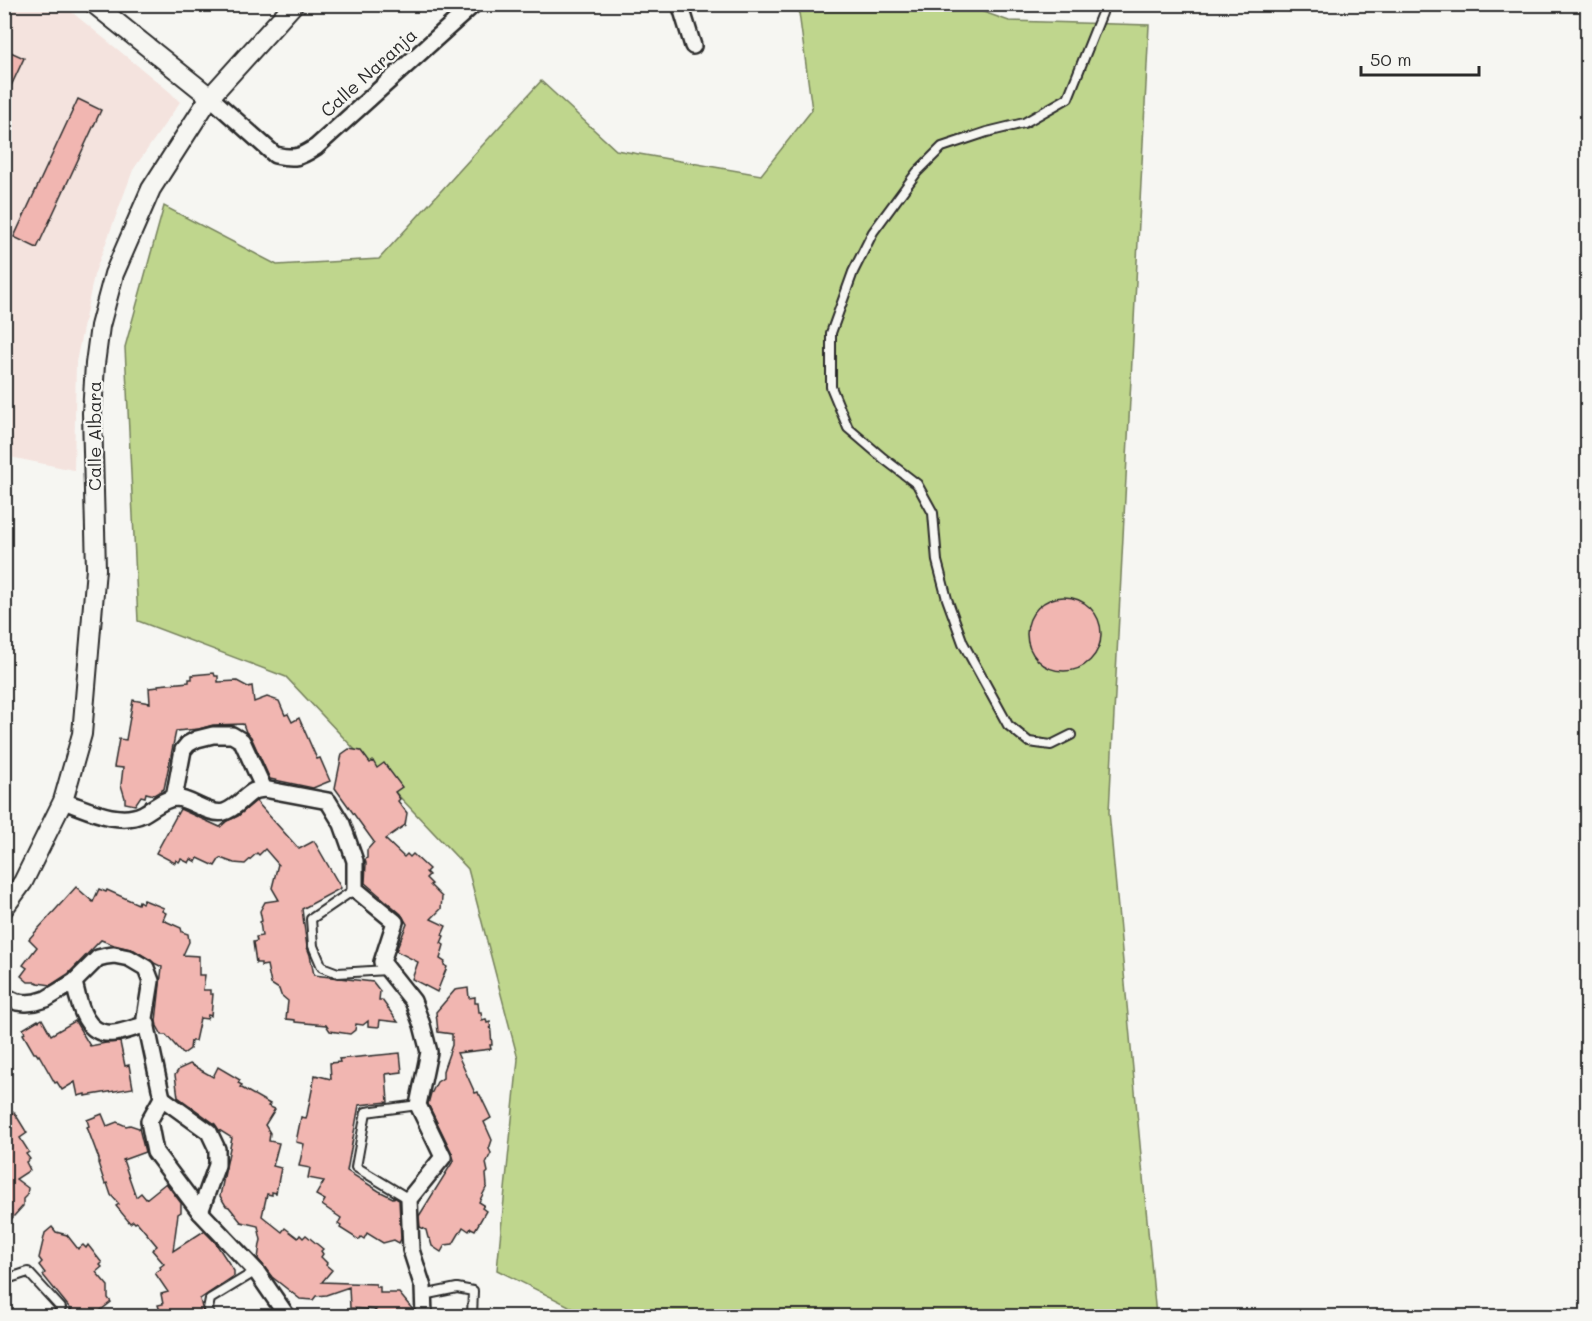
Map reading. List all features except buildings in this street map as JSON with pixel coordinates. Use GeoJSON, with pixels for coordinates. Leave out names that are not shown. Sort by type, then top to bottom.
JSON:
{"type":"FeatureCollection","features":[{"type":"Feature","properties":{"kind":"street"},"geometry":{"type":"LineString","coordinates":[[94,4],[210,97]]}},
{"type":"Feature","properties":{"kind":"street","name":"Calle Albara"},"geometry":{"type":"LineString","coordinates":[[4,908],[23,882],[63,801],[82,734],[96,569],[92,413],[95,364],[100,326],[114,274],[151,189],[210,97],[294,4]]}},
{"type":"Feature","properties":{"kind":"street","name":"Calle Naranja"},"geometry":{"type":"LineString","coordinates":[[210,97],[275,155],[289,158],[302,156],[316,147],[474,4]]}},
{"type":"Feature","properties":{"kind":"street"},"geometry":{"type":"LineString","coordinates":[[680,4],[693,46]]}},
{"type":"Feature","properties":{"kind":"street"},"geometry":{"type":"LineString","coordinates":[[174,798],[183,750],[197,739],[213,735],[232,735],[242,741],[264,789]]}},
{"type":"Feature","properties":{"kind":"street"},"geometry":{"type":"LineString","coordinates":[[63,801],[113,817],[129,818],[174,798],[187,800],[214,812],[224,812],[254,791],[264,789],[328,801],[342,824],[355,861],[355,889],[395,922],[382,962],[412,1001],[423,1025],[429,1052],[418,1105],[443,1157],[409,1199],[411,1250],[423,1291],[424,1317]]}},
{"type":"Feature","properties":{"kind":"street"},"geometry":{"type":"LineString","coordinates":[[4,996],[17,1002],[36,1002],[46,999],[74,982],[98,958],[106,956],[129,958],[146,968],[151,981],[145,1018],[162,1098],[149,1120],[155,1152],[200,1212],[256,1271],[287,1317]]}},
{"type":"Feature","properties":{"kind":"street"},"geometry":{"type":"LineString","coordinates":[[74,982],[80,1009],[91,1026],[102,1032],[113,1033],[147,1024]]}},
{"type":"Feature","properties":{"kind":"street"},"geometry":{"type":"LineString","coordinates":[[162,1098],[209,1132],[217,1149],[217,1165],[200,1212]]}},
{"type":"Feature","properties":{"kind":"lane"},"geometry":{"type":"LineString","coordinates":[[1071,735],[1051,745],[1029,742],[1008,725],[973,663],[947,599],[937,561],[933,513],[917,484],[848,428],[831,387],[831,333],[853,272],[873,232],[917,172],[942,147],[1024,123],[1068,98],[1104,4]]}},
{"type":"Feature","properties":{"kind":"lane"},"geometry":{"type":"LineString","coordinates":[[355,889],[311,919],[313,946],[322,967],[338,973],[388,970]]}},
{"type":"Feature","properties":{"kind":"lane"},"geometry":{"type":"LineString","coordinates":[[409,1199],[356,1167],[366,1112],[418,1105]]}},
{"type":"Feature","properties":{"kind":"lane"},"geometry":{"type":"LineString","coordinates":[[210,1317],[208,1309],[210,1299],[256,1271]]}},
{"type":"Feature","properties":{"kind":"lane"},"geometry":{"type":"LineString","coordinates":[[4,1280],[27,1272],[61,1308],[57,1317]]}},
{"type":"Feature","properties":{"kind":"lane"},"geometry":{"type":"LineString","coordinates":[[423,1291],[457,1288],[473,1291],[472,1317]]}},
{"type":"Feature","properties":{"kind":"shaded area"},"geometry":{"type":"Polygon","coordinates":[[[5,5],[63,5],[180,102],[133,170],[94,275],[76,362],[74,470],[5,456],[5,5]]]}},
{"type":"Feature","properties":{"kind":"green space"},"geometry":{"type":"Polygon","coordinates":[[[798,5],[964,5],[1009,21],[1149,25],[1109,812],[1156,1316],[589,1316],[497,1270],[518,1059],[468,869],[286,677],[138,621],[125,347],[164,206],[277,265],[379,259],[541,81],[616,150],[761,175],[812,110],[798,5]]]}}]}
